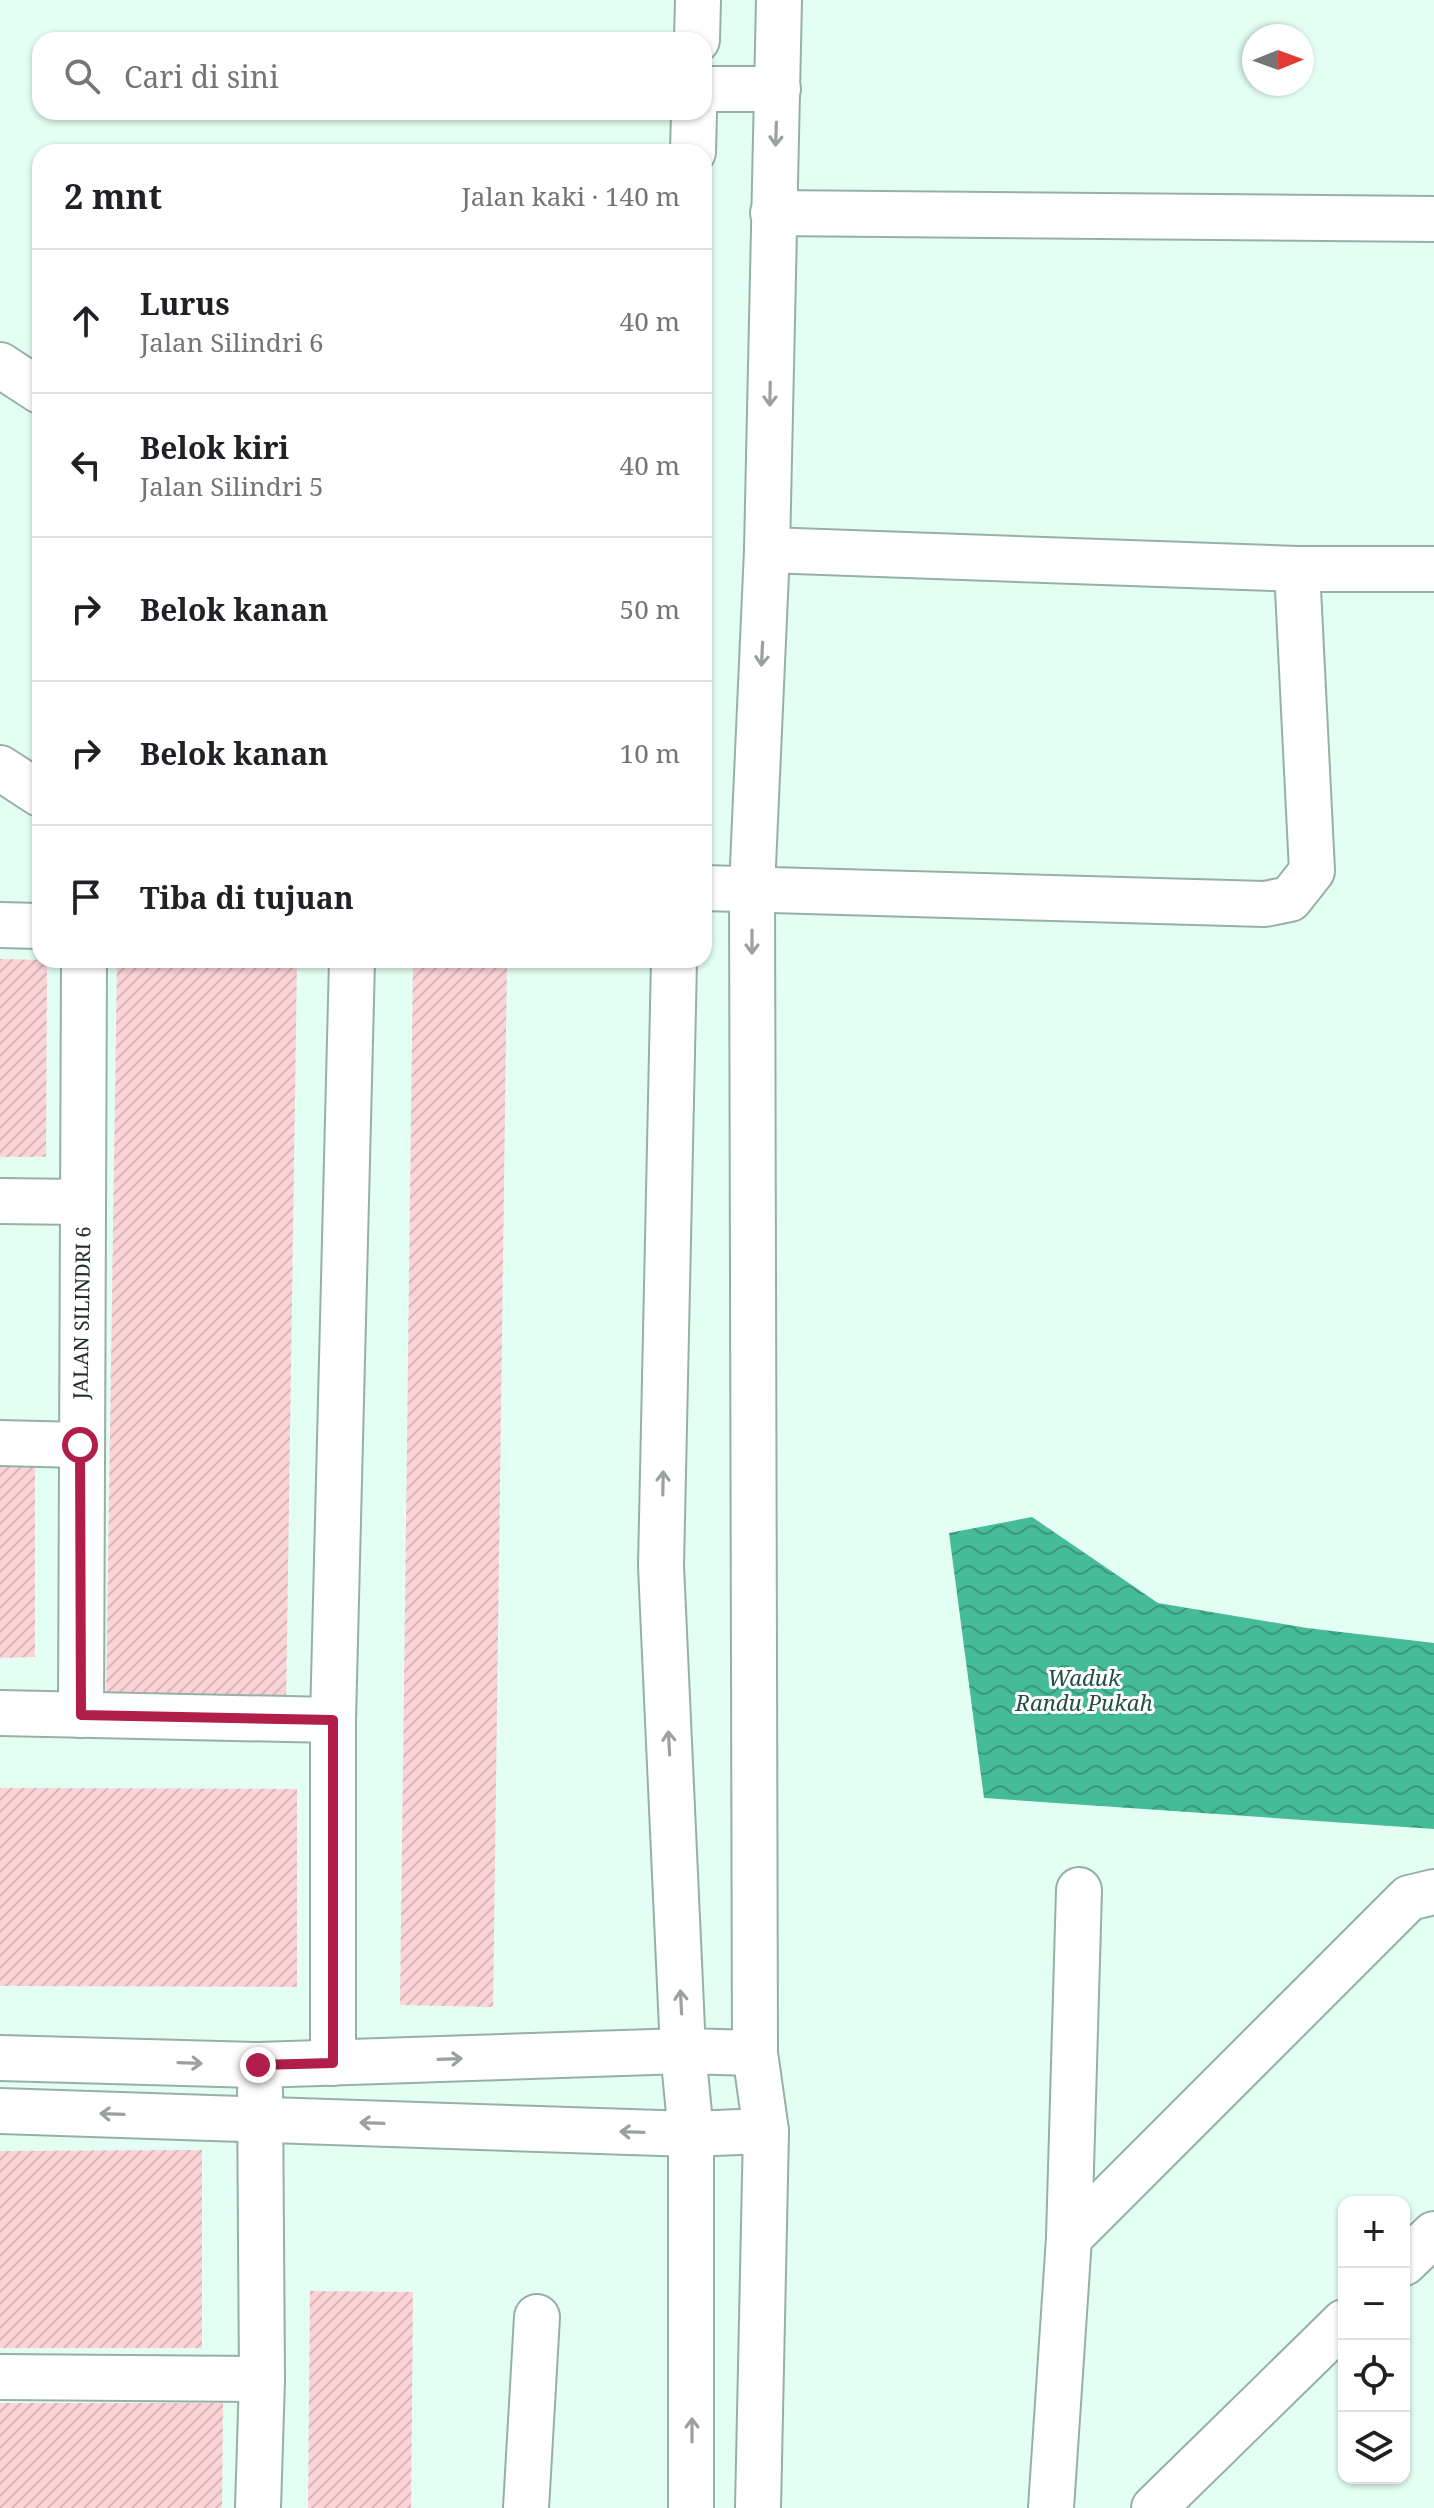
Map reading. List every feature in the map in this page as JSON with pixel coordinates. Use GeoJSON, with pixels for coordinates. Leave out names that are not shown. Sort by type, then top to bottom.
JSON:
{"type":"FeatureCollection","features":[{"type":"Feature","properties":{"kind":"street"},"geometry":{"type":"LineString","coordinates":[[697,32],[698,0]]}},
{"type":"Feature","properties":{"kind":"street"},"geometry":{"type":"LineString","coordinates":[[674,968],[661,1566],[683,2051],[691,2134],[692,2504],[765,2507],[766,2131],[755,2053],[752,888],[767,550],[779,0]]}},
{"type":"Feature","properties":{"kind":"street"},"geometry":{"type":"LineString","coordinates":[[712,89],[778,89]]}},
{"type":"Feature","properties":{"kind":"street"},"geometry":{"type":"LineString","coordinates":[[693,144],[694,120]]}},
{"type":"Feature","properties":{"kind":"street"},"geometry":{"type":"LineString","coordinates":[[773,213],[1434,219]]}},
{"type":"Feature","properties":{"kind":"street"},"geometry":{"type":"LineString","coordinates":[[0,365],[32,386]]}},
{"type":"Feature","properties":{"kind":"street"},"geometry":{"type":"LineString","coordinates":[[767,550],[1297,569],[1434,569]]}},
{"type":"Feature","properties":{"kind":"street"},"geometry":{"type":"LineString","coordinates":[[712,888],[1265,904],[1290,899],[1312,871],[1297,569]]}},
{"type":"Feature","properties":{"kind":"street"},"geometry":{"type":"LineString","coordinates":[[0,768],[32,789]]}},
{"type":"Feature","properties":{"kind":"street"},"geometry":{"type":"LineString","coordinates":[[0,925],[32,926]]}},
{"type":"Feature","properties":{"kind":"street","name":"JALAN SILINDRI 6"},"geometry":{"type":"LineString","coordinates":[[81,1715],[84,968]]}},
{"type":"Feature","properties":{"kind":"street"},"geometry":{"type":"LineString","coordinates":[[333,2063],[333,1720],[352,968]]}},
{"type":"Feature","properties":{"kind":"street"},"geometry":{"type":"LineString","coordinates":[[0,1201],[83,1202]]}},
{"type":"Feature","properties":{"kind":"street"},"geometry":{"type":"LineString","coordinates":[[0,1443],[80,1445]]}},
{"type":"Feature","properties":{"kind":"street"},"geometry":{"type":"LineString","coordinates":[[0,1713],[333,1720]]}},
{"type":"Feature","properties":{"kind":"street"},"geometry":{"type":"LineString","coordinates":[[1051,2508],[1069,2238],[1079,1890]]}},
{"type":"Feature","properties":{"kind":"street"},"geometry":{"type":"LineString","coordinates":[[1069,2238],[1409,1898],[1434,1892]]}},
{"type":"Feature","properties":{"kind":"street"},"geometry":{"type":"LineString","coordinates":[[0,2058],[258,2065],[683,2051],[755,2053]]}},
{"type":"Feature","properties":{"kind":"street"},"geometry":{"type":"LineString","coordinates":[[258,2065],[262,2379],[258,2508]]}},
{"type":"Feature","properties":{"kind":"street"},"geometry":{"type":"LineString","coordinates":[[0,2111],[691,2134],[766,2131]]}},
{"type":"Feature","properties":{"kind":"street"},"geometry":{"type":"LineString","coordinates":[[1410,2257],[1434,2234]]}},
{"type":"Feature","properties":{"kind":"street"},"geometry":{"type":"LineString","coordinates":[[526,2508],[537,2317]]}},
{"type":"Feature","properties":{"kind":"street"},"geometry":{"type":"LineString","coordinates":[[1154,2508],[1338,2328]]}},
{"type":"Feature","properties":{"kind":"street"},"geometry":{"type":"LineString","coordinates":[[0,2377],[262,2379]]}},
{"type":"Feature","properties":{"kind":"water","name":"Waduk Randu Pukah"},"geometry":{"type":"Polygon","coordinates":[[[1032,1517],[1158,1603],[1307,1628],[1434,1643],[1434,1829],[984,1798],[949,1533],[1032,1517]]]}},
{"type":"Feature","properties":{"kind":"building"},"geometry":{"type":"Polygon","coordinates":[[[0,959],[32,960],[32,968],[47,968],[46,1157],[0,1157],[0,959]]]}},
{"type":"Feature","properties":{"kind":"building"},"geometry":{"type":"Polygon","coordinates":[[[117,968],[297,968],[286,1707],[106,1704],[117,968]]]}},
{"type":"Feature","properties":{"kind":"building"},"geometry":{"type":"Polygon","coordinates":[[[413,968],[507,968],[493,2007],[400,2005],[413,968]]]}},
{"type":"Feature","properties":{"kind":"building"},"geometry":{"type":"Polygon","coordinates":[[[0,1460],[35,1460],[35,1657],[0,1658],[0,1460]]]}},
{"type":"Feature","properties":{"kind":"building"},"geometry":{"type":"Polygon","coordinates":[[[0,1788],[297,1789],[297,1987],[0,1986],[0,1788]]]}},
{"type":"Feature","properties":{"kind":"building"},"geometry":{"type":"Polygon","coordinates":[[[202,2150],[202,2348],[0,2348],[0,2151],[202,2150]]]}},
{"type":"Feature","properties":{"kind":"building"},"geometry":{"type":"Polygon","coordinates":[[[310,2291],[413,2292],[411,2508],[308,2508],[310,2291]]]}},
{"type":"Feature","properties":{"kind":"building"},"geometry":{"type":"Polygon","coordinates":[[[0,2403],[223,2403],[222,2508],[0,2508],[0,2403]]]}},
{"type":"Feature","properties":{"kind":"route"},"geometry":{"type":"LineString","coordinates":[[80,1445],[81,1715],[333,1720],[333,2063],[258,2065]]}}]}
